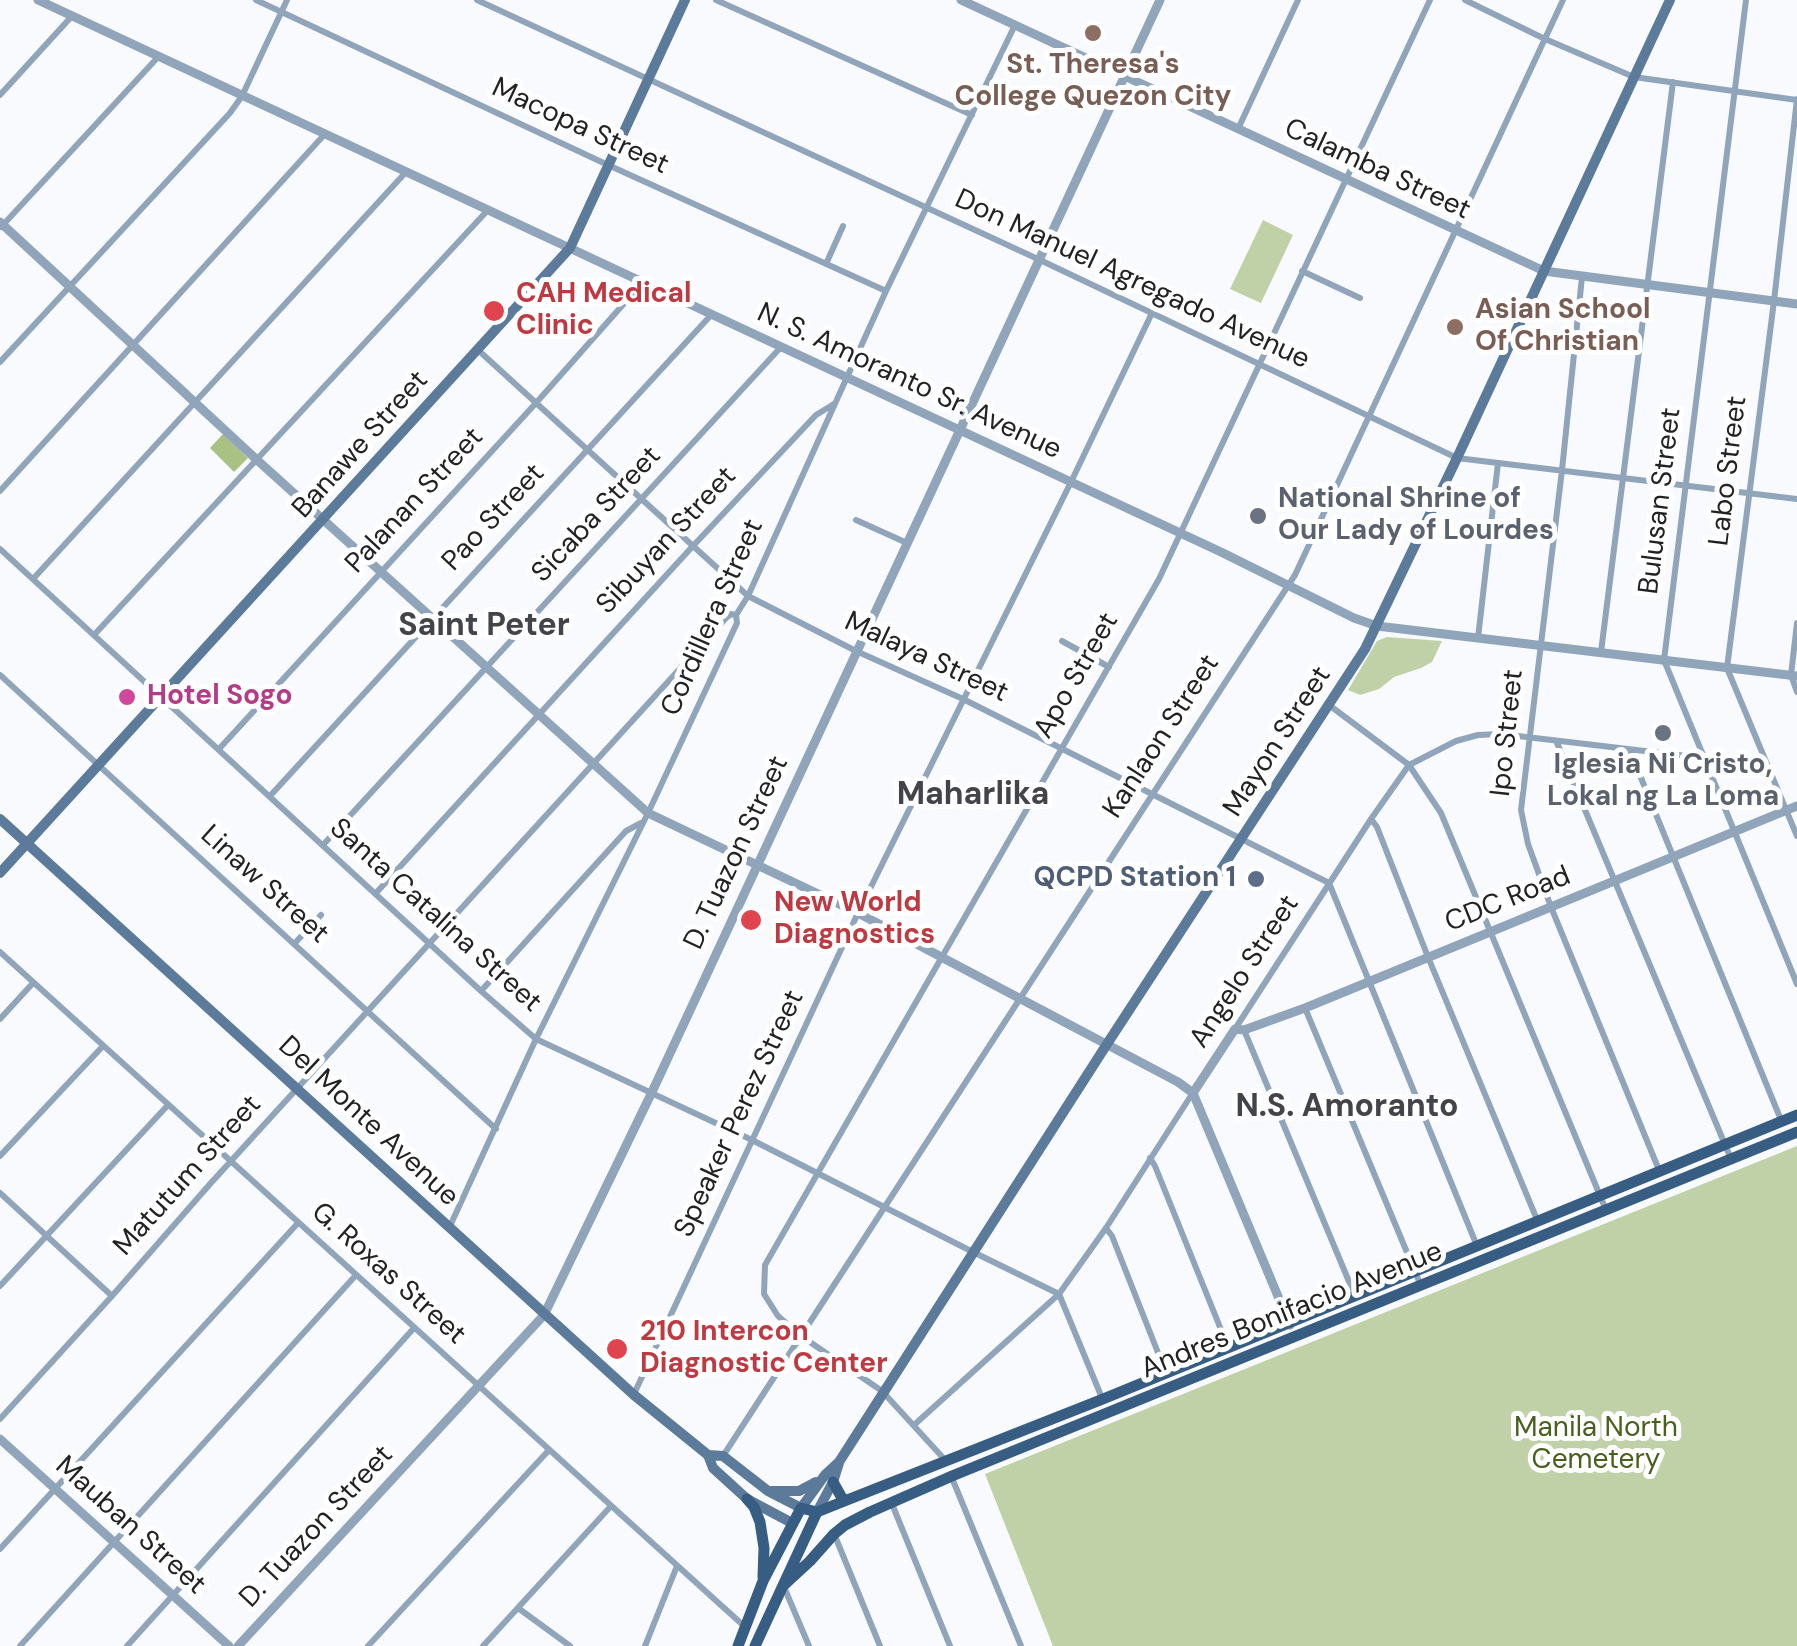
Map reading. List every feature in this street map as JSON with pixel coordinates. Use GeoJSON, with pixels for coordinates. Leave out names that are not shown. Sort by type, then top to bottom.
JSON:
{"type":"FeatureCollection","features":[{"type":"Feature","properties":{"kind":"main road","name":"Banawe Street"},"geometry":{"type":"LineString","coordinates":[[0,873],[570,248],[684,0]]}},
{"type":"Feature","properties":{"kind":"main road","name":"Mayon Street"},"geometry":{"type":"LineString","coordinates":[[817,1512],[829,1479],[882,1391],[1365,649],[1670,0]]}},
{"type":"Feature","properties":{"kind":"main road","name":"Del Monte Avenue"},"geometry":{"type":"LineString","coordinates":[[0,819],[634,1395],[708,1455],[713,1468],[747,1498],[792,1524]]}},
{"type":"Feature","properties":{"kind":"main road","name":"Andres Bonifacio Avenue"},"geometry":{"type":"LineString","coordinates":[[817,1512],[1797,1115]]}},
{"type":"Feature","properties":{"kind":"main road","name":"Andres Bonifacio Avenue"},"geometry":{"type":"LineString","coordinates":[[784,1586],[844,1525],[952,1476],[1797,1132]]}},
{"type":"Feature","properties":{"kind":"main road"},"geometry":{"type":"LineString","coordinates":[[708,1455],[723,1456],[768,1490],[817,1512],[755,1646]]}},
{"type":"Feature","properties":{"kind":"main road","name":"Mayon Street"},"geometry":{"type":"LineString","coordinates":[[801,1508],[829,1479]]}},
{"type":"Feature","properties":{"kind":"main road"},"geometry":{"type":"LineString","coordinates":[[768,1490],[800,1492],[829,1479],[846,1500]]}},
{"type":"Feature","properties":{"kind":"main road"},"geometry":{"type":"LineString","coordinates":[[747,1498],[760,1522],[764,1582]]}},
{"type":"Feature","properties":{"kind":"main road"},"geometry":{"type":"LineString","coordinates":[[738,1646],[801,1508]]}},
{"type":"Feature","properties":{"kind":"main road"},"geometry":{"type":"LineString","coordinates":[[792,1524],[808,1531],[834,1534]]}},
{"type":"Feature","properties":{"kind":"street","name":"N. S. Amoranto Sr. Avenue"},"geometry":{"type":"LineString","coordinates":[[38,0],[848,377],[1354,618],[1377,626],[1794,676]]}},
{"type":"Feature","properties":{"kind":"street","name":"Macopa Street"},"geometry":{"type":"LineString","coordinates":[[256,0],[886,291]]}},
{"type":"Feature","properties":{"kind":"street"},"geometry":{"type":"LineString","coordinates":[[0,362],[230,112],[242,96],[288,0]]}},
{"type":"Feature","properties":{"kind":"street","name":"Don Manuel Agregado Avenue"},"geometry":{"type":"LineString","coordinates":[[476,0],[1040,260],[1457,458],[1797,498]]}},
{"type":"Feature","properties":{"kind":"street"},"geometry":{"type":"LineString","coordinates":[[716,0],[972,116]]}},
{"type":"Feature","properties":{"kind":"street","name":"Calamba Street"},"geometry":{"type":"LineString","coordinates":[[960,0],[1544,272],[1797,304]]}},
{"type":"Feature","properties":{"kind":"street","name":"D. Tuazon Street"},"geometry":{"type":"LineString","coordinates":[[238,1646],[544,1314],[652,1092],[1160,0]]}},
{"type":"Feature","properties":{"kind":"street"},"geometry":{"type":"LineString","coordinates":[[1238,129],[1298,0]]}},
{"type":"Feature","properties":{"kind":"street","name":"Apo Street"},"geometry":{"type":"LineString","coordinates":[[946,1461],[882,1391],[801,1336],[770,1307],[764,1294],[765,1265],[1159,579],[1430,0]]}},
{"type":"Feature","properties":{"kind":"street"},"geometry":{"type":"LineString","coordinates":[[1465,0],[1634,77],[1797,99]]}},
{"type":"Feature","properties":{"kind":"street","name":"Kanlaon Street"},"geometry":{"type":"LineString","coordinates":[[723,1456],[1288,584],[1564,0]]}},
{"type":"Feature","properties":{"kind":"street","name":"Bulusan Street"},"geometry":{"type":"LineString","coordinates":[[1746,0],[1664,660],[1797,984]]}},
{"type":"Feature","properties":{"kind":"street"},"geometry":{"type":"LineString","coordinates":[[0,95],[72,16]]}},
{"type":"Feature","properties":{"kind":"street","name":"Cordillera Street"},"geometry":{"type":"LineString","coordinates":[[449,1227],[737,623],[736,615],[886,291],[1014,25]]}},
{"type":"Feature","properties":{"kind":"street"},"geometry":{"type":"LineString","coordinates":[[160,55],[1,225],[592,764],[645,818],[756,864],[858,913],[1193,1093],[1294,1337]]}},
{"type":"Feature","properties":{"kind":"street"},"geometry":{"type":"LineString","coordinates":[[1601,652],[1673,82]]}},
{"type":"Feature","properties":{"kind":"street","name":"Labo Street"},"geometry":{"type":"LineString","coordinates":[[1797,99],[1727,668],[1792,808],[1797,836]]}},
{"type":"Feature","properties":{"kind":"street"},"geometry":{"type":"LineString","coordinates":[[0,491],[324,135]]}},
{"type":"Feature","properties":{"kind":"street"},"geometry":{"type":"LineString","coordinates":[[33,579],[406,172]]}},
{"type":"Feature","properties":{"kind":"street"},"geometry":{"type":"LineString","coordinates":[[94,635],[487,211]]}},
{"type":"Feature","properties":{"kind":"street"},"geometry":{"type":"LineString","coordinates":[[826,264],[843,226]]}},
{"type":"Feature","properties":{"kind":"street"},"geometry":{"type":"LineString","coordinates":[[1302,272],[1360,298]]}},
{"type":"Feature","properties":{"kind":"street","name":"Ipo Street"},"geometry":{"type":"LineString","coordinates":[[1582,277],[1521,810],[1528,844],[1551,907],[1660,1171]]}},
{"type":"Feature","properties":{"kind":"street","name":"Palanan Street"},"geometry":{"type":"LineString","coordinates":[[219,749],[642,282]]}},
{"type":"Feature","properties":{"kind":"street","name":"Speaker Perez Street"},"geometry":{"type":"LineString","coordinates":[[634,1395],[858,913],[1152,313]]}},
{"type":"Feature","properties":{"kind":"street","name":"Pao Street"},"geometry":{"type":"LineString","coordinates":[[270,796],[712,314]]}},
{"type":"Feature","properties":{"kind":"street","name":"Sicaba Street"},"geometry":{"type":"LineString","coordinates":[[323,844],[781,347]]}},
{"type":"Feature","properties":{"kind":"street","name":"Malaya Street"},"geometry":{"type":"LineString","coordinates":[[478,350],[748,596],[856,652],[1062,748],[1329,884]]}},
{"type":"Feature","properties":{"kind":"street","name":"Sibuyan Street"},"geometry":{"type":"LineString","coordinates":[[376,893],[692,547],[816,415],[835,403]]}},
{"type":"Feature","properties":{"kind":"street"},"geometry":{"type":"LineString","coordinates":[[1478,638],[1498,463]]}},
{"type":"Feature","properties":{"kind":"street"},"geometry":{"type":"LineString","coordinates":[[856,520],[907,543]]}},
{"type":"Feature","properties":{"kind":"street","name":"Santa Catalina Street"},"geometry":{"type":"LineString","coordinates":[[0,549],[536,1039],[752,1140],[1058,1294]]}},
{"type":"Feature","properties":{"kind":"street","name":"Matutum Street"},"geometry":{"type":"LineString","coordinates":[[0,1420],[592,764],[727,617],[736,615]]}},
{"type":"Feature","properties":{"kind":"street"},"geometry":{"type":"LineString","coordinates":[[1797,623],[1797,692]]}},
{"type":"Feature","properties":{"kind":"street"},"geometry":{"type":"LineString","coordinates":[[1062,640],[1108,666]]}},
{"type":"Feature","properties":{"kind":"street","name":"Linaw Street"},"geometry":{"type":"LineString","coordinates":[[0,675],[496,1129]]}},
{"type":"Feature","properties":{"kind":"street"},"geometry":{"type":"LineString","coordinates":[[1328,704],[1410,765],[1441,813],[1606,1211]]}},
{"type":"Feature","properties":{"kind":"street","name":"Angelo Street"},"geometry":{"type":"LineString","coordinates":[[914,1425],[1058,1294],[1239,1030],[1370,819],[1410,765],[1456,741],[1501,734],[1704,758]]}},
{"type":"Feature","properties":{"kind":"street"},"geometry":{"type":"LineString","coordinates":[[1556,742],[1731,1159]]}},
{"type":"Feature","properties":{"kind":"street"},"geometry":{"type":"LineString","coordinates":[[1630,751],[1782,1122]]}},
{"type":"Feature","properties":{"kind":"street","name":"CDC Road"},"geometry":{"type":"LineString","coordinates":[[1239,1030],[1305,1008],[1792,808]]}},
{"type":"Feature","properties":{"kind":"street"},"geometry":{"type":"LineString","coordinates":[[481,991],[626,831],[645,818]]}},
{"type":"Feature","properties":{"kind":"street"},"geometry":{"type":"LineString","coordinates":[[1370,819],[1376,824],[1538,1222]]}},
{"type":"Feature","properties":{"kind":"street"},"geometry":{"type":"LineString","coordinates":[[1329,884],[1477,1247]]}},
{"type":"Feature","properties":{"kind":"street"},"geometry":{"type":"LineString","coordinates":[[294,943],[321,915]]}},
{"type":"Feature","properties":{"kind":"street","name":"G. Roxas Street"},"geometry":{"type":"LineString","coordinates":[[0,952],[745,1628]]}},
{"type":"Feature","properties":{"kind":"street"},"geometry":{"type":"LineString","coordinates":[[0,1019],[33,982]]}},
{"type":"Feature","properties":{"kind":"street"},"geometry":{"type":"LineString","coordinates":[[1305,1008],[1421,1286]]}},
{"type":"Feature","properties":{"kind":"street"},"geometry":{"type":"LineString","coordinates":[[1239,1030],[1356,1296]]}},
{"type":"Feature","properties":{"kind":"street"},"geometry":{"type":"LineString","coordinates":[[0,1156],[103,1046]]}},
{"type":"Feature","properties":{"kind":"street"},"geometry":{"type":"LineString","coordinates":[[0,1286],[168,1105]]}},
{"type":"Feature","properties":{"kind":"street"},"geometry":{"type":"LineString","coordinates":[[1150,1158],[1228,1348]]}},
{"type":"Feature","properties":{"kind":"street"},"geometry":{"type":"LineString","coordinates":[[0,1193],[112,1296]]}},
{"type":"Feature","properties":{"kind":"street"},"geometry":{"type":"LineString","coordinates":[[0,1549],[298,1223]]}},
{"type":"Feature","properties":{"kind":"street"},"geometry":{"type":"LineString","coordinates":[[1106,1228],[1166,1373]]}},
{"type":"Feature","properties":{"kind":"street"},"geometry":{"type":"LineString","coordinates":[[20,1646],[356,1276]]}},
{"type":"Feature","properties":{"kind":"street"},"geometry":{"type":"LineString","coordinates":[[1058,1294],[1108,1412]]}},
{"type":"Feature","properties":{"kind":"street"},"geometry":{"type":"LineString","coordinates":[[126,1646],[414,1328]]}},
{"type":"Feature","properties":{"kind":"street","name":"Mauban Street"},"geometry":{"type":"LineString","coordinates":[[0,1440],[229,1646]]}},
{"type":"Feature","properties":{"kind":"street"},"geometry":{"type":"LineString","coordinates":[[368,1646],[548,1450]]}},
{"type":"Feature","properties":{"kind":"street"},"geometry":{"type":"LineString","coordinates":[[952,1476],[1021,1646]]}},
{"type":"Feature","properties":{"kind":"street"},"geometry":{"type":"LineString","coordinates":[[892,1503],[950,1646]]}},
{"type":"Feature","properties":{"kind":"street"},"geometry":{"type":"LineString","coordinates":[[483,1646],[611,1506]]}},
{"type":"Feature","properties":{"kind":"street"},"geometry":{"type":"LineString","coordinates":[[834,1534],[880,1646]]}},
{"type":"Feature","properties":{"kind":"street"},"geometry":{"type":"LineString","coordinates":[[645,1646],[677,1566]]}},
{"type":"Feature","properties":{"kind":"street"},"geometry":{"type":"LineString","coordinates":[[784,1586],[809,1646]]}},
{"type":"Feature","properties":{"kind":"street"},"geometry":{"type":"LineString","coordinates":[[518,1608],[570,1646]]}},
{"type":"Feature","properties":{"kind":"green space"},"geometry":{"type":"Polygon","coordinates":[[[1263,220],[1293,235],[1261,303],[1230,289],[1263,220]]]}},
{"type":"Feature","properties":{"kind":"green space"},"geometry":{"type":"Polygon","coordinates":[[[223,434],[248,458],[234,472],[210,448],[223,434]]]}},
{"type":"Feature","properties":{"kind":"green space"},"geometry":{"type":"Polygon","coordinates":[[[1387,637],[1442,641],[1432,662],[1421,668],[1360,695],[1348,690],[1377,641],[1387,637]]]}},
{"type":"Feature","properties":{"kind":"green space","name":"Manila North Cemetery"},"geometry":{"type":"Polygon","coordinates":[[[1797,1146],[1797,1646],[1053,1646],[985,1474],[1797,1146]]]}},
{"type":"Feature","properties":{"kind":"place","name":"St. Theresa's College Quezon City"},"geometry":{"type":"Point","coordinates":[1093,33]}},
{"type":"Feature","properties":{"kind":"place","name":"CAH Medical Clinic"},"geometry":{"type":"Point","coordinates":[494,311]}},
{"type":"Feature","properties":{"kind":"place","name":"Asian School Of Christian"},"geometry":{"type":"Point","coordinates":[1455,327]}},
{"type":"Feature","properties":{"kind":"place","name":"National Shrine of Our Lady of Lourdes"},"geometry":{"type":"Point","coordinates":[1258,516]}},
{"type":"Feature","properties":{"kind":"place","name":"Hotel Sogo"},"geometry":{"type":"Point","coordinates":[127,697]}},
{"type":"Feature","properties":{"kind":"place","name":"Iglesia Ni Cristo, Lokal ng La Loma"},"geometry":{"type":"Point","coordinates":[1663,733]}},
{"type":"Feature","properties":{"kind":"place","name":"QCPD Station 1"},"geometry":{"type":"Point","coordinates":[1256,879]}},
{"type":"Feature","properties":{"kind":"place","name":"New World Diagnostics"},"geometry":{"type":"Point","coordinates":[751,920]}},
{"type":"Feature","properties":{"kind":"place","name":"210 Intercon Diagnostic Center"},"geometry":{"type":"Point","coordinates":[617,1349]}},
{"type":"Feature","properties":{"kind":"district","name":"Saint Peter"},"geometry":{"type":"Point","coordinates":[484,627]}},
{"type":"Feature","properties":{"kind":"district","name":"Maharlika"},"geometry":{"type":"Point","coordinates":[973,796]}},
{"type":"Feature","properties":{"kind":"district","name":"N.S. Amoranto"},"geometry":{"type":"Point","coordinates":[1347,1108]}}]}
